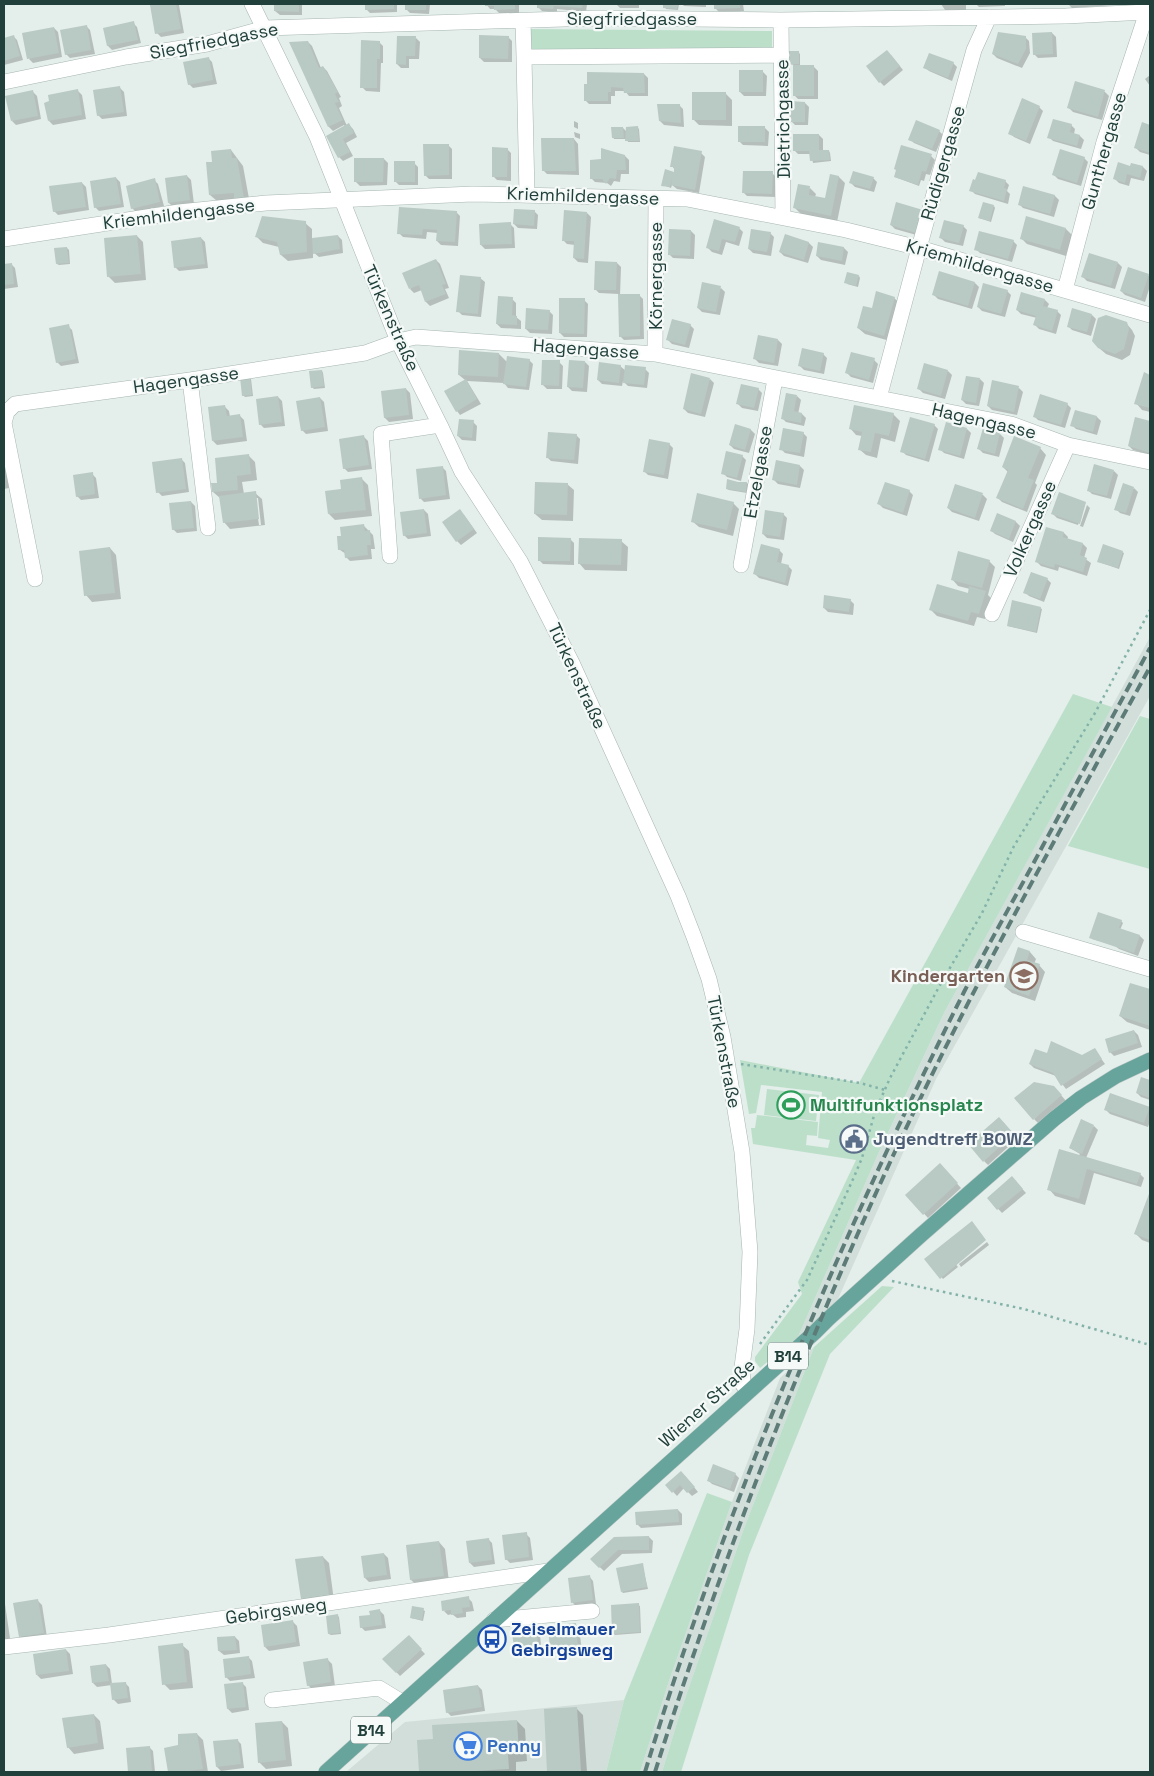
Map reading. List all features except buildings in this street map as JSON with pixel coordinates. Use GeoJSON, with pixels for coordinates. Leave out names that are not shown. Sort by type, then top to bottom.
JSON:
{"type":"FeatureCollection","features":[{"type":"Feature","properties":{"kind":"main road","name":"Wiener Straße"},"geometry":{"type":"LineString","coordinates":[[335,1769],[402,1702],[816,1332],[921,1235],[1054,1119],[1116,1076],[1150,1060]]}},
{"type":"Feature","properties":{"kind":"street","name":"Türkenstraße"},"geometry":{"type":"LineString","coordinates":[[252,4],[317,138],[398,341],[462,472],[520,561],[574,665],[678,896],[709,978],[723,1037],[738,1118],[744,1168],[750,1252],[748,1329],[742,1367],[743,1385],[749,1390]]}},
{"type":"Feature","properties":{"kind":"street","name":"Siegfriedgasse"},"geometry":{"type":"LineString","coordinates":[[4,82],[126,57],[207,44],[265,28],[596,18],[648,11],[781,20],[989,17],[1146,11]]}},
{"type":"Feature","properties":{"kind":"street","name":"Gunthergasse"},"geometry":{"type":"LineString","coordinates":[[1065,290],[1104,142],[1146,11]]}},
{"type":"Feature","properties":{"kind":"street","name":"Rüdigergasse"},"geometry":{"type":"LineString","coordinates":[[879,398],[974,50],[989,17]]}},
{"type":"Feature","properties":{"kind":"street","name":"Dietrichgasse"},"geometry":{"type":"LineString","coordinates":[[781,20],[784,217]]}},
{"type":"Feature","properties":{"kind":"street"},"geometry":{"type":"LineString","coordinates":[[523,21],[527,195]]}},
{"type":"Feature","properties":{"kind":"street"},"geometry":{"type":"LineString","coordinates":[[524,57],[782,56]]}},
{"type":"Feature","properties":{"kind":"street","name":"Kriemhildengasse"},"geometry":{"type":"LineString","coordinates":[[4,239],[179,212],[266,203],[474,194],[687,199],[846,230],[919,248],[1150,315]]}},
{"type":"Feature","properties":{"kind":"street","name":"Körnergasse"},"geometry":{"type":"LineString","coordinates":[[656,198],[656,354]]}},
{"type":"Feature","properties":{"kind":"street","name":"Hagengasse"},"geometry":{"type":"LineString","coordinates":[[35,578],[4,423],[7,412],[15,404],[365,353],[398,341],[416,337],[656,354],[1012,424],[1068,444],[1150,462]]}},
{"type":"Feature","properties":{"kind":"street","name":"Etzelgasse"},"geometry":{"type":"LineString","coordinates":[[741,565],[775,378]]}},
{"type":"Feature","properties":{"kind":"street"},"geometry":{"type":"LineString","coordinates":[[190,380],[208,528]]}},
{"type":"Feature","properties":{"kind":"street"},"geometry":{"type":"LineString","coordinates":[[390,556],[381,434],[440,425]]}},
{"type":"Feature","properties":{"kind":"street","name":"Volkergasse"},"geometry":{"type":"LineString","coordinates":[[992,614],[1068,444]]}},
{"type":"Feature","properties":{"kind":"street"},"geometry":{"type":"LineString","coordinates":[[1023,932],[1150,969]]}},
{"type":"Feature","properties":{"kind":"street","name":"Gebirgsweg"},"geometry":{"type":"LineString","coordinates":[[4,1647],[109,1635],[548,1571]]}},
{"type":"Feature","properties":{"kind":"street"},"geometry":{"type":"LineString","coordinates":[[494,1620],[592,1611]]}},
{"type":"Feature","properties":{"kind":"street"},"geometry":{"type":"LineString","coordinates":[[272,1700],[379,1688],[402,1702]]}},
{"type":"Feature","properties":{"kind":"path"},"geometry":{"type":"LineString","coordinates":[[758,1346],[807,1280],[862,1158],[875,1112],[885,1090],[940,985],[982,913],[1014,846],[1095,713],[1150,610]]}},
{"type":"Feature","properties":{"kind":"path"},"geometry":{"type":"LineString","coordinates":[[738,1064],[860,1084],[885,1090]]}},
{"type":"Feature","properties":{"kind":"path"},"geometry":{"type":"LineString","coordinates":[[897,1282],[1024,1309],[1150,1345]]}},
{"type":"Feature","properties":{"kind":"shaded area"},"geometry":{"type":"Polygon","coordinates":[[[1150,637],[1150,696],[936,1079],[838,1299],[798,1337],[879,1152],[944,1013],[1150,637]]]}},
{"type":"Feature","properties":{"kind":"shaded area"},"geometry":{"type":"Polygon","coordinates":[[[814,1347],[743,1531],[679,1716],[662,1772],[640,1772],[669,1681],[732,1502],[780,1378],[814,1347]]]}},
{"type":"Feature","properties":{"kind":"shaded area"},"geometry":{"type":"Polygon","coordinates":[[[624,1700],[606,1772],[346,1772],[405,1722],[624,1700]]]}},
{"type":"Feature","properties":{"kind":"green space"},"geometry":{"type":"Polygon","coordinates":[[[528,29],[772,31],[772,52],[527,50],[528,29]]]}},
{"type":"Feature","properties":{"kind":"green space"},"geometry":{"type":"Polygon","coordinates":[[[1073,694],[1112,707],[944,1013],[879,1152],[798,1337],[760,1368],[755,1361],[755,1357],[802,1294],[798,1282],[856,1160],[753,1144],[751,1128],[755,1128],[757,1115],[818,1122],[817,1136],[807,1135],[806,1145],[828,1148],[830,1140],[818,1138],[822,1092],[761,1085],[756,1113],[749,1114],[740,1060],[859,1083],[1073,694]]]}},
{"type":"Feature","properties":{"kind":"green space"},"geometry":{"type":"Polygon","coordinates":[[[1140,716],[1150,719],[1150,869],[1068,846],[1140,716]]]}},
{"type":"Feature","properties":{"kind":"green space","name":"Multifunktionsplatz"},"geometry":{"type":"Polygon","coordinates":[[[767,1089],[819,1095],[816,1121],[764,1115],[767,1089]]]}},
{"type":"Feature","properties":{"kind":"green space"},"geometry":{"type":"Polygon","coordinates":[[[882,1286],[894,1287],[830,1354],[749,1555],[681,1772],[662,1772],[679,1716],[743,1531],[814,1347],[882,1286]]]}},
{"type":"Feature","properties":{"kind":"green space"},"geometry":{"type":"Polygon","coordinates":[[[707,1493],[732,1502],[669,1681],[640,1772],[606,1772],[624,1700],[707,1493]]]}},
{"type":"Feature","properties":{"kind":"railway"},"geometry":{"type":"LineString","coordinates":[[645,1772],[712,1572],[749,1473],[829,1278],[917,1087],[972,976],[1150,648]]}},
{"type":"Feature","properties":{"kind":"railway"},"geometry":{"type":"LineString","coordinates":[[655,1772],[680,1694],[735,1538],[825,1308],[858,1233],[922,1095],[984,972],[1150,667]]}},
{"type":"Feature","properties":{"kind":"place","name":"Kindergarten"},"geometry":{"type":"Point","coordinates":[1024,976]}},
{"type":"Feature","properties":{"kind":"place","name":"Multifunktionsplatz"},"geometry":{"type":"Point","coordinates":[791,1105]}},
{"type":"Feature","properties":{"kind":"place","name":"Jugendtreff BOWZ"},"geometry":{"type":"Point","coordinates":[854,1139]}},
{"type":"Feature","properties":{"kind":"place","name":"Zeiselmauer Gebirgsweg"},"geometry":{"type":"Point","coordinates":[492,1639]}},
{"type":"Feature","properties":{"kind":"place","name":"Penny"},"geometry":{"type":"Point","coordinates":[468,1746]}}]}
